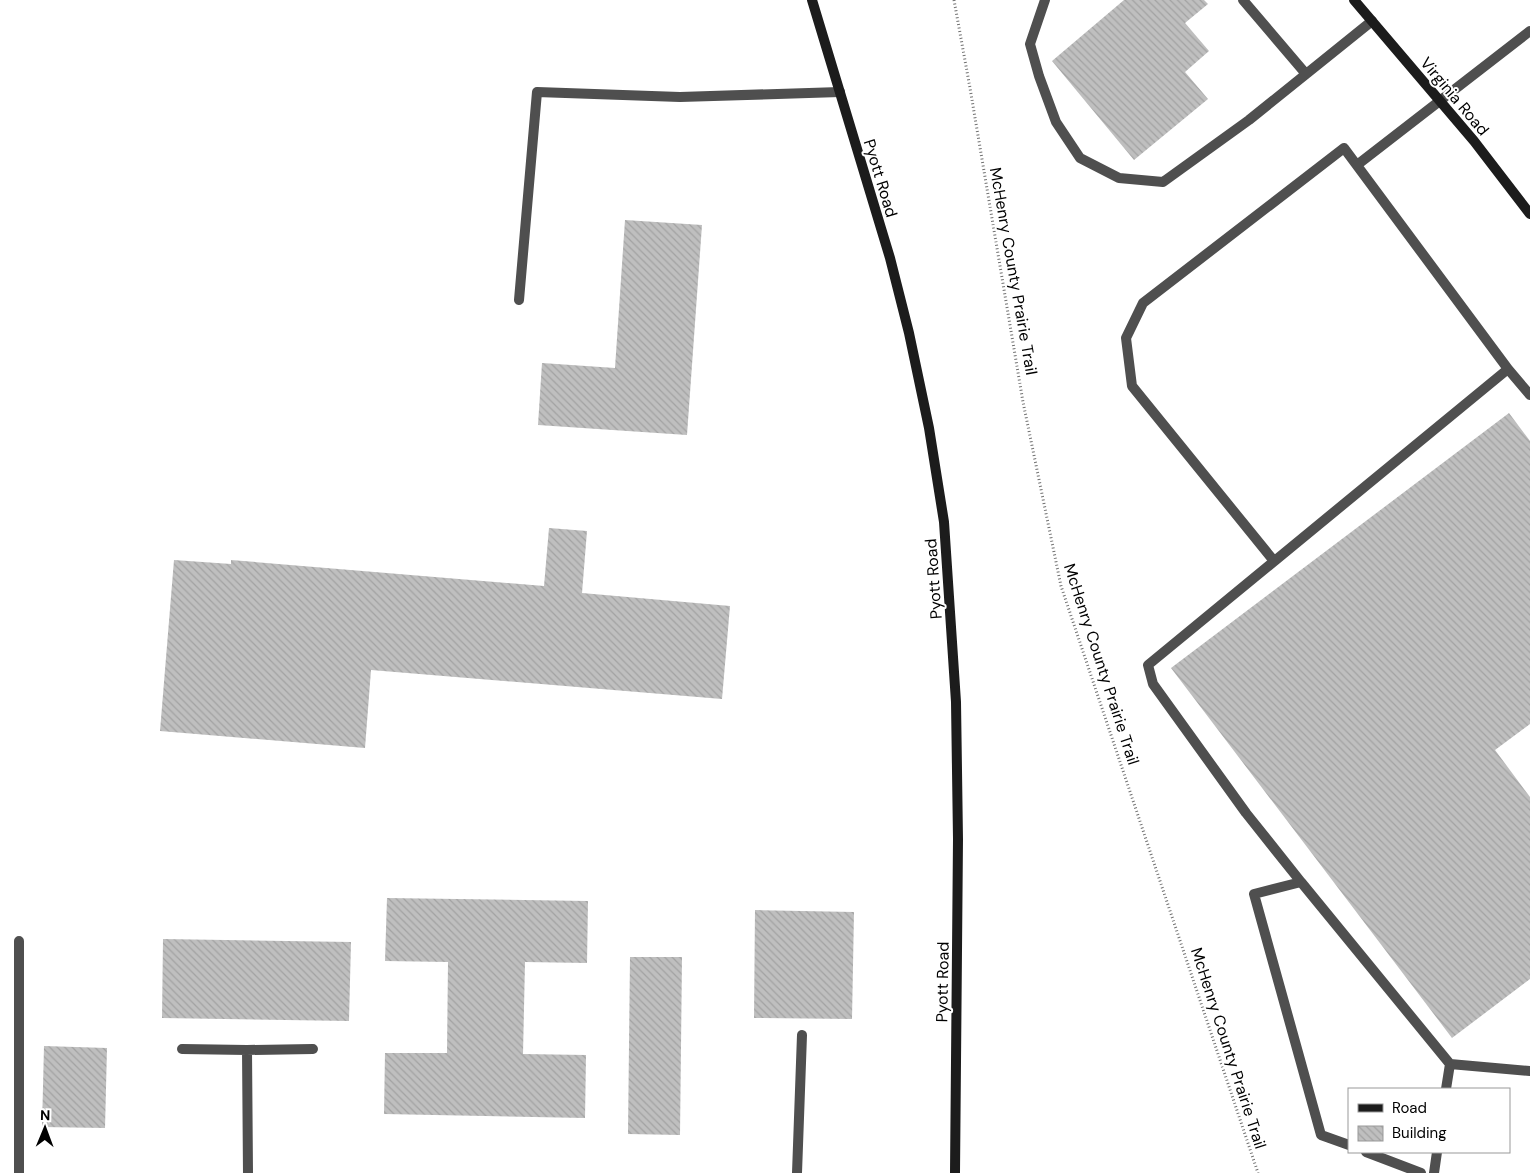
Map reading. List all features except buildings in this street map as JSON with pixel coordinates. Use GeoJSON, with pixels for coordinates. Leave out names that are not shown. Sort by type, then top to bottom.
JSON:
{"type":"FeatureCollection","features":[{"type":"Feature","properties":{"kind":"street","name":"Pyott Road"},"geometry":{"type":"LineString","coordinates":[[812,0],[890,258],[909,333],[929,428],[944,522],[956,721],[958,839],[955,1173]]}},
{"type":"Feature","properties":{"kind":"street","name":"Virginia Road"},"geometry":{"type":"LineString","coordinates":[[1354,0],[1474,141],[1530,214]]}},
{"type":"Feature","properties":{"kind":"lane"},"geometry":{"type":"LineString","coordinates":[[1045,0],[1030,44],[1039,76],[1056,122],[1080,158],[1119,178],[1163,182],[1249,120],[1372,21]]}},
{"type":"Feature","properties":{"kind":"lane"},"geometry":{"type":"LineString","coordinates":[[1243,0],[1306,74]]}},
{"type":"Feature","properties":{"kind":"lane"},"geometry":{"type":"LineString","coordinates":[[1357,165],[1530,31]]}},
{"type":"Feature","properties":{"kind":"lane"},"geometry":{"type":"LineString","coordinates":[[520,300],[537,92],[680,98],[840,92]]}},
{"type":"Feature","properties":{"kind":"lane"},"geometry":{"type":"LineString","coordinates":[[1274,561],[1132,386],[1126,338],[1142,303],[1344,148],[1530,395]]}},
{"type":"Feature","properties":{"kind":"lane"},"geometry":{"type":"LineString","coordinates":[[1508,368],[1148,665],[1153,684],[1246,813],[1300,882],[1450,1064],[1530,1071]]}},
{"type":"Feature","properties":{"kind":"lane"},"geometry":{"type":"LineString","coordinates":[[1300,882],[1254,894],[1321,1134],[1348,1145]]}},
{"type":"Feature","properties":{"kind":"lane"},"geometry":{"type":"LineString","coordinates":[[19,941],[19,1173]]}},
{"type":"Feature","properties":{"kind":"lane"},"geometry":{"type":"LineString","coordinates":[[797,1173],[802,1035]]}},
{"type":"Feature","properties":{"kind":"lane"},"geometry":{"type":"LineString","coordinates":[[182,1049],[313,1049]]}},
{"type":"Feature","properties":{"kind":"lane"},"geometry":{"type":"LineString","coordinates":[[247,1050],[248,1173]]}},
{"type":"Feature","properties":{"kind":"lane"},"geometry":{"type":"LineString","coordinates":[[1446,1088],[1450,1064]]}},
{"type":"Feature","properties":{"kind":"lane"},"geometry":{"type":"LineString","coordinates":[[1369,1153],[1421,1173]]}},
{"type":"Feature","properties":{"kind":"lane"},"geometry":{"type":"LineString","coordinates":[[1434,1173],[1437,1153]]}},
{"type":"Feature","properties":{"kind":"path","name":"McHenry County Prairie Trail"},"geometry":{"type":"LineString","coordinates":[[954,0],[1023,402],[1062,586],[1258,1173]]}}]}
